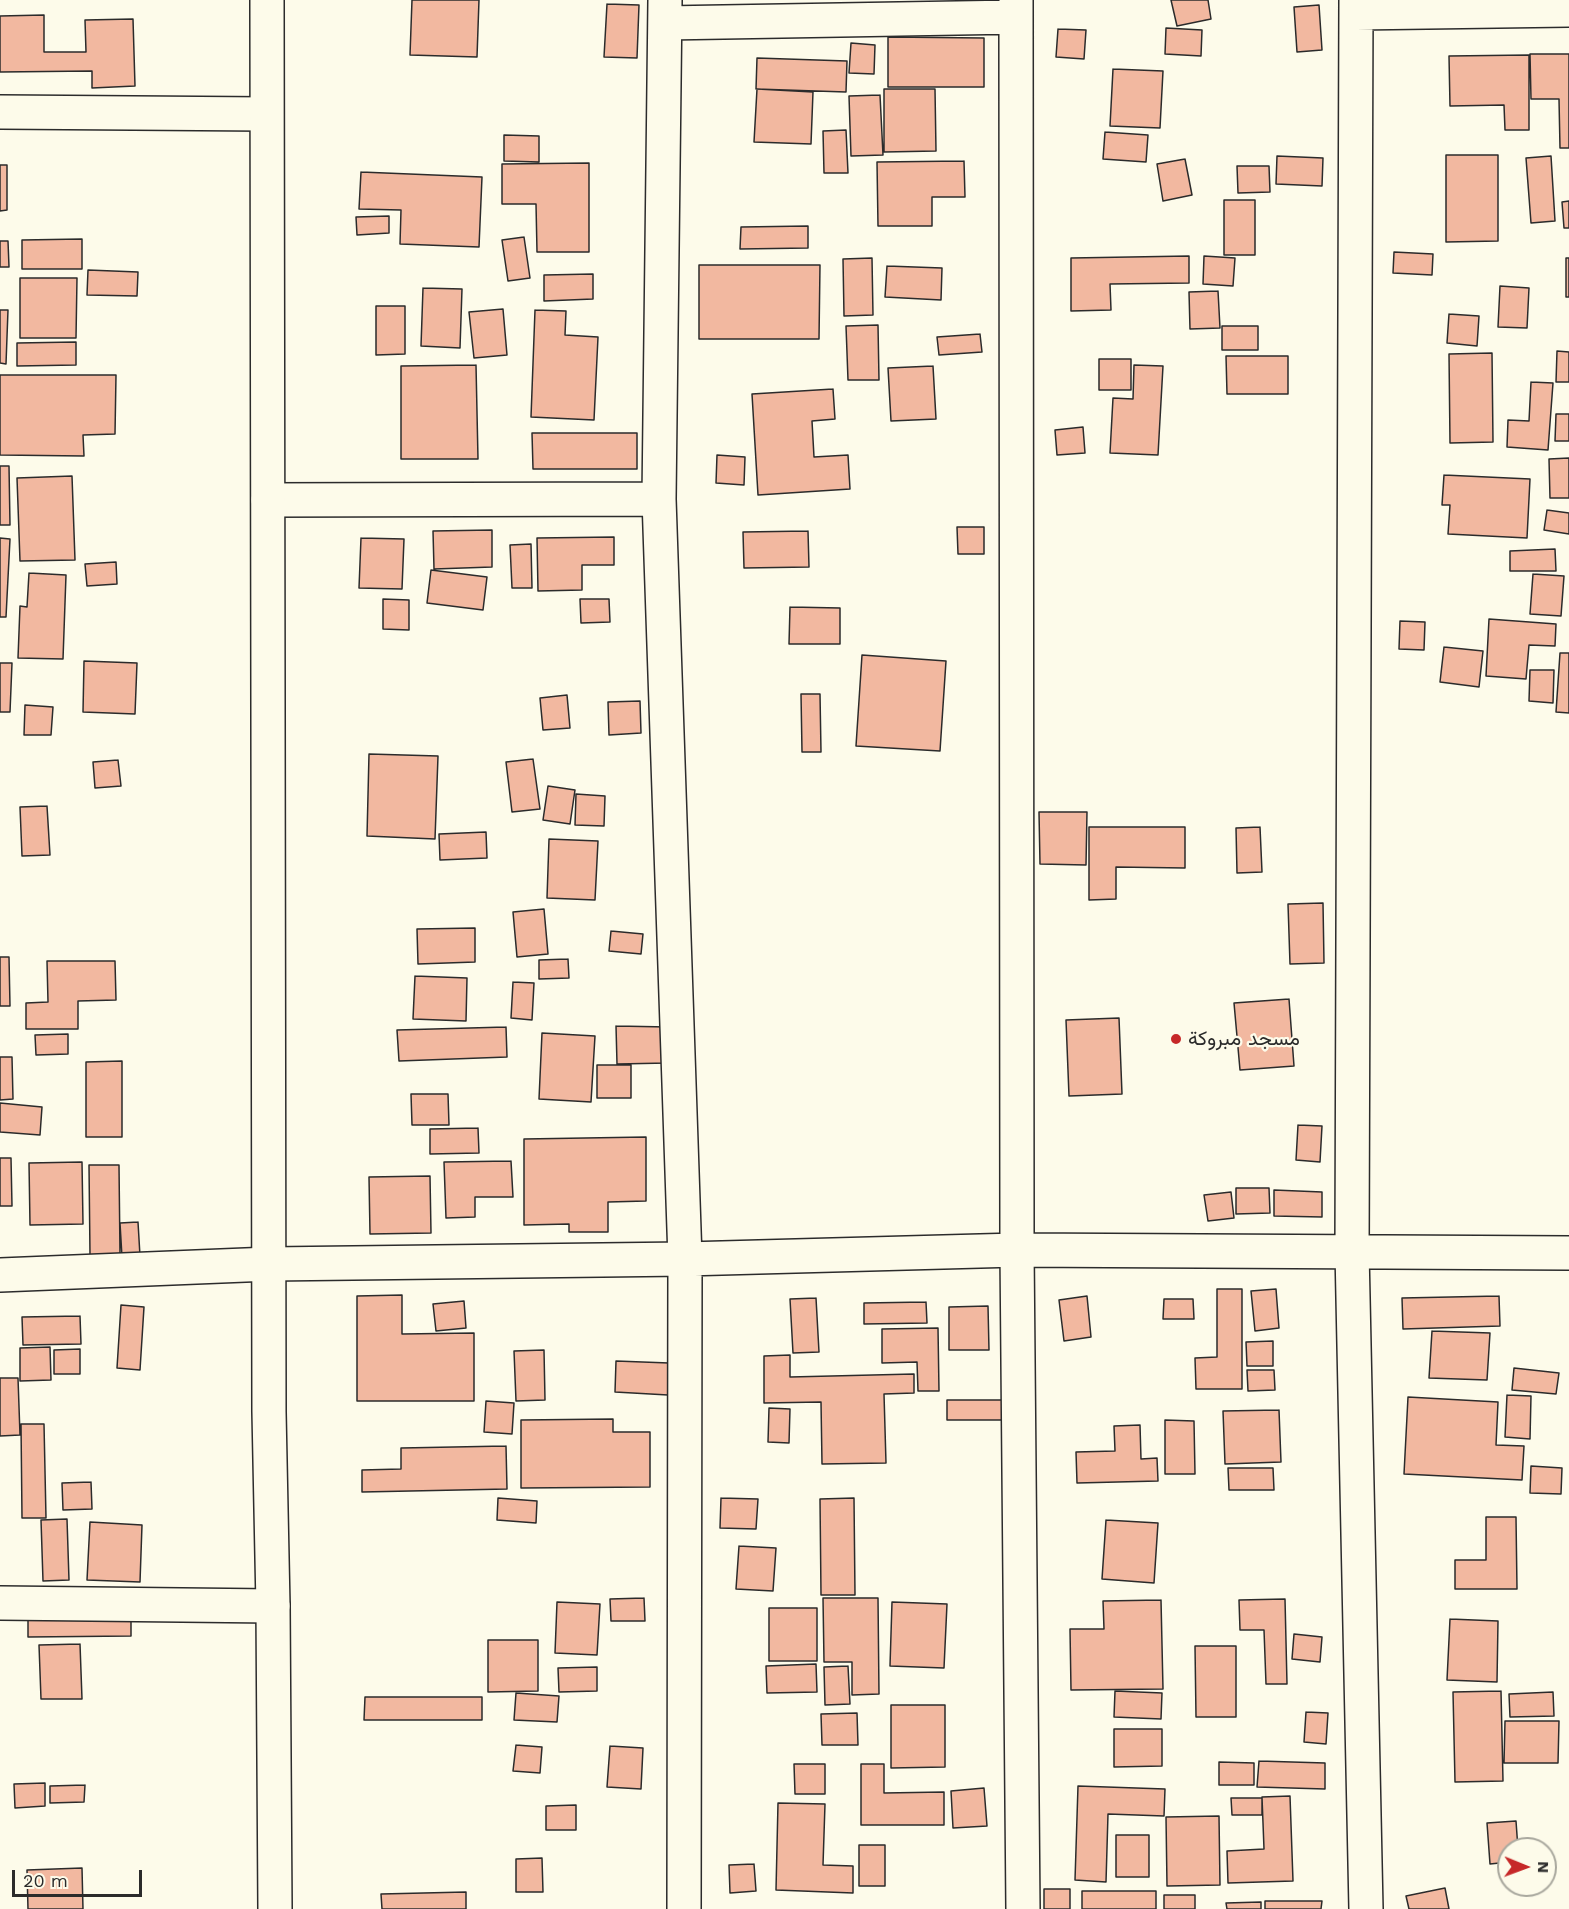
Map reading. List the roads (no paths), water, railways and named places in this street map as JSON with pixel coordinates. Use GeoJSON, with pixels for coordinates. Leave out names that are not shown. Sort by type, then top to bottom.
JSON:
{"type":"FeatureCollection","features":[{"type":"Feature","properties":{"kind":"street"},"geometry":{"type":"LineString","coordinates":[[267,0],[269,1412],[275,1909]]}},
{"type":"Feature","properties":{"kind":"street"},"geometry":{"type":"LineString","coordinates":[[1366,1909],[1352,1251],[1356,6],[1569,10]]}},
{"type":"Feature","properties":{"kind":"street"},"geometry":{"type":"LineString","coordinates":[[684,1909],[685,1259],[659,499],[665,12],[1016,8],[1017,1251],[1023,1909]]}},
{"type":"Feature","properties":{"kind":"street"},"geometry":{"type":"LineString","coordinates":[[0,112],[266,114]]}},
{"type":"Feature","properties":{"kind":"street"},"geometry":{"type":"LineString","coordinates":[[268,500],[659,499]]}},
{"type":"Feature","properties":{"kind":"street"},"geometry":{"type":"LineString","coordinates":[[0,1275],[270,1264],[685,1259],[1017,1251],[1569,1253]]}},
{"type":"Feature","properties":{"kind":"street"},"geometry":{"type":"LineString","coordinates":[[0,1603],[273,1606]]}},
{"type":"Feature","properties":{"kind":"place","name":"مسجد مبروكة"},"geometry":{"type":"Point","coordinates":[1176,1039]}}]}
